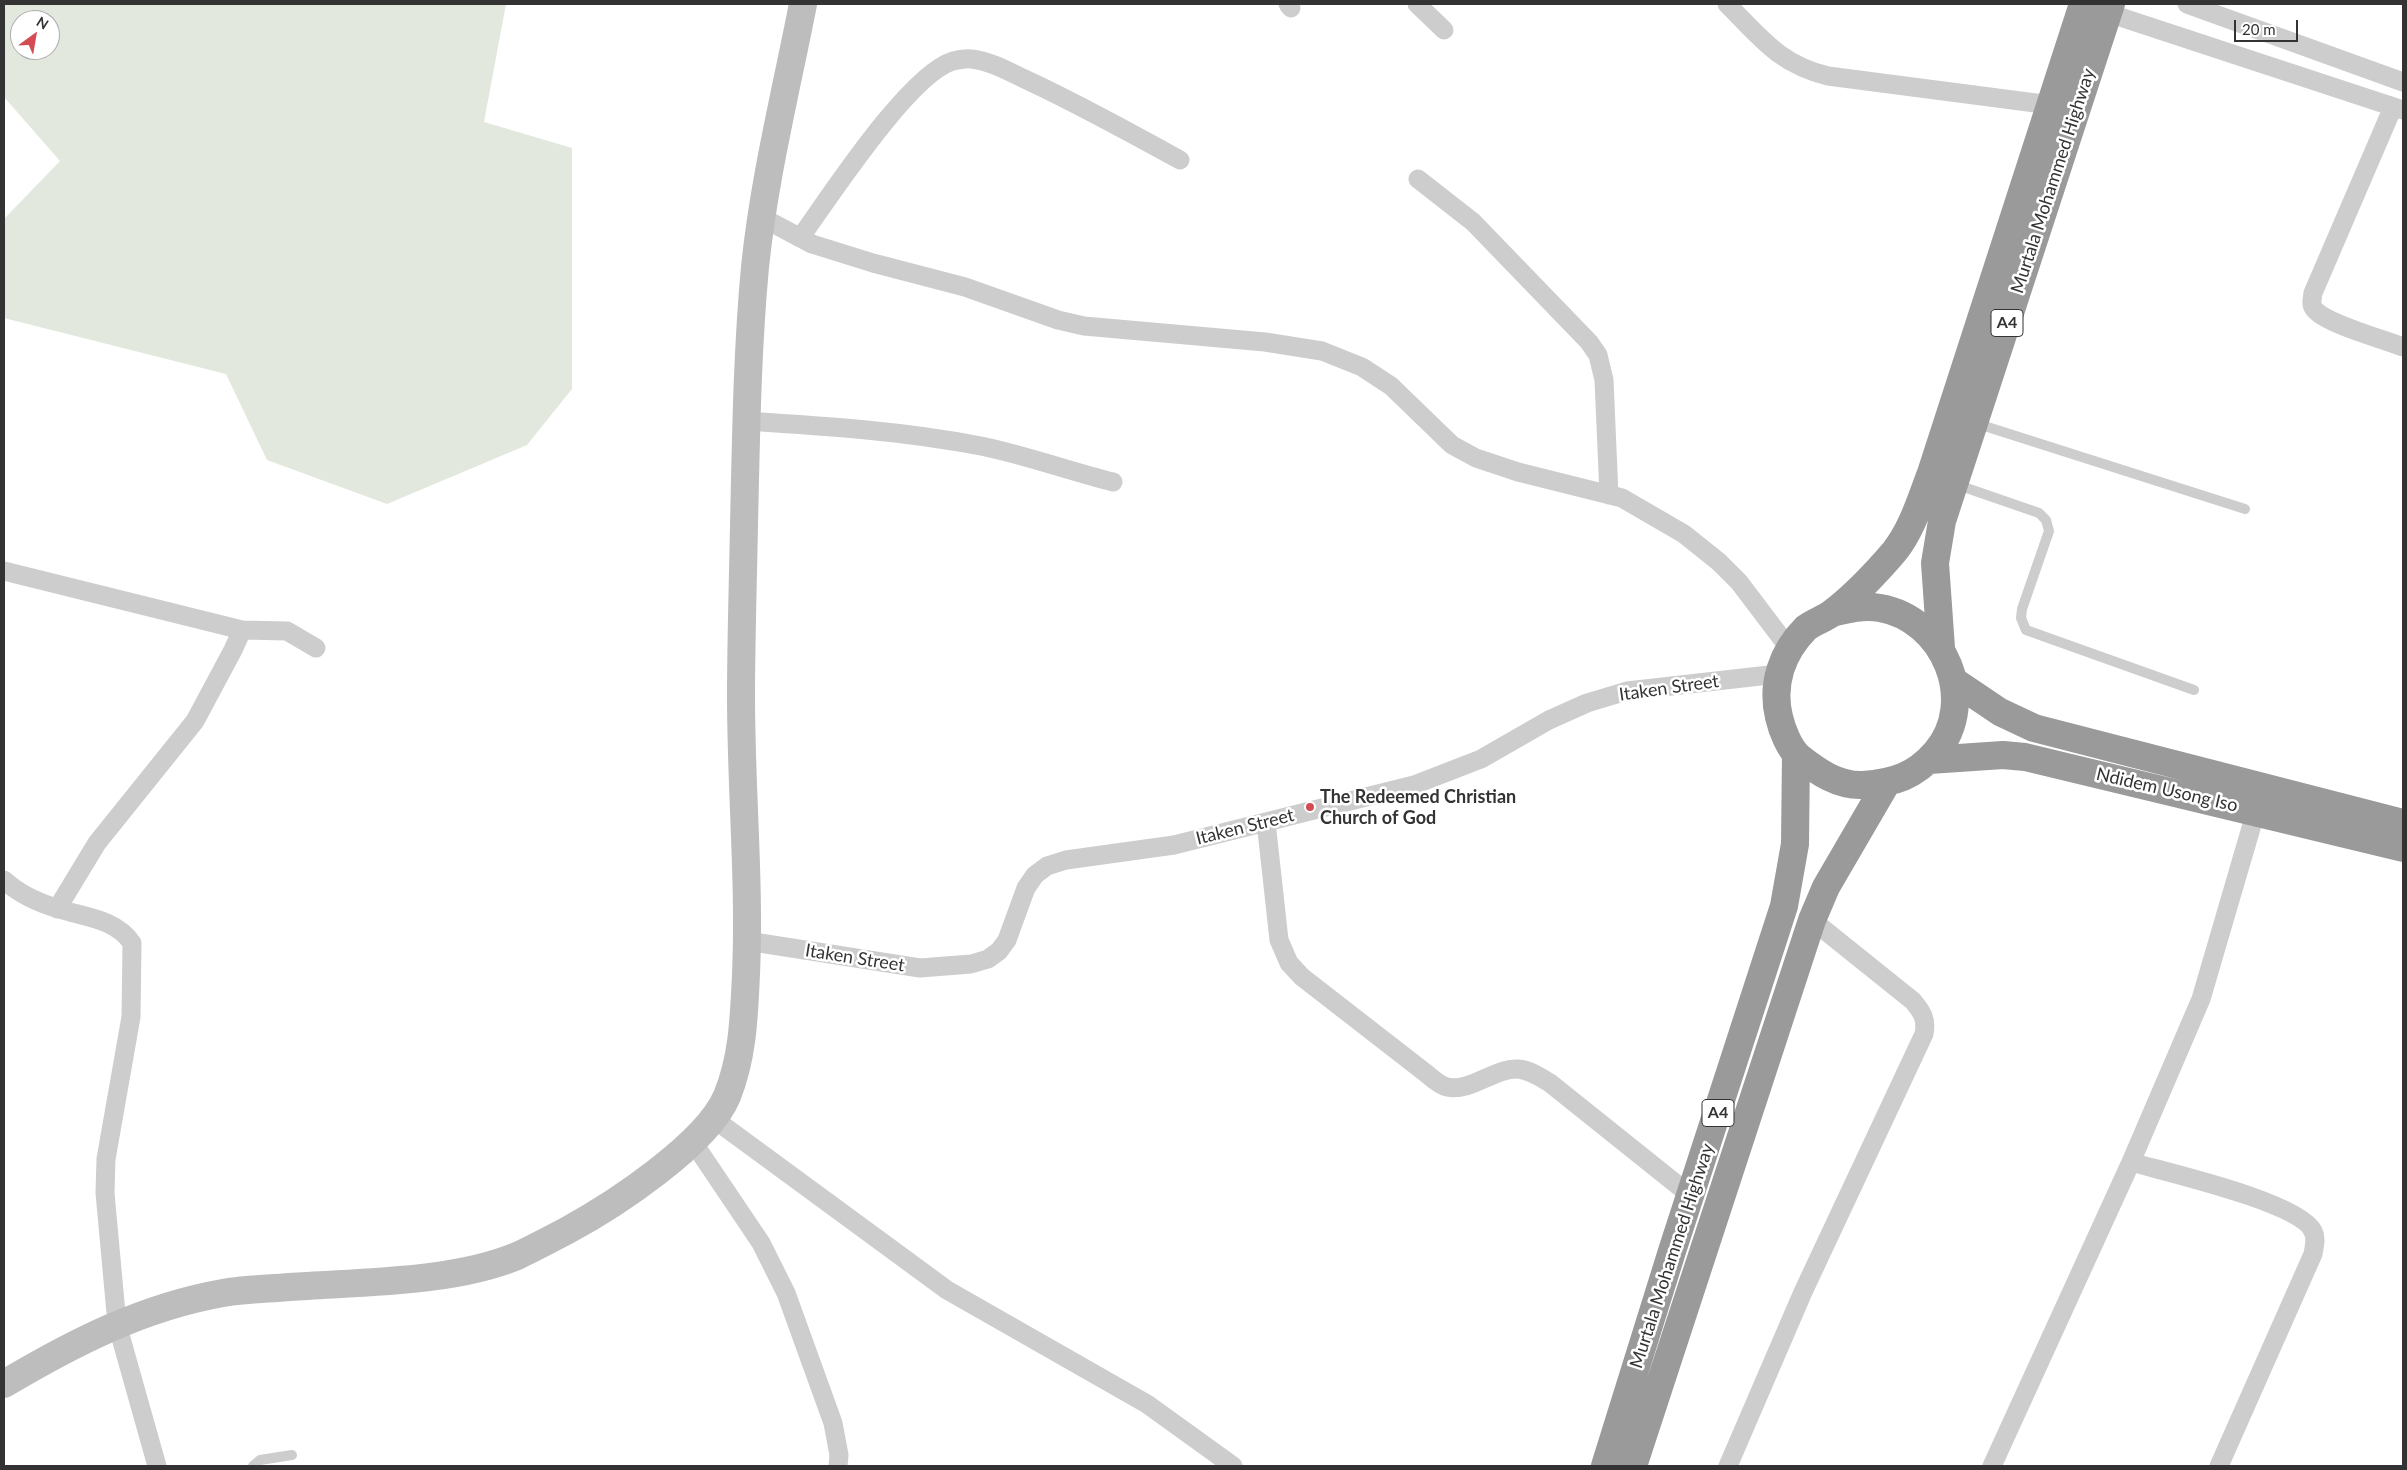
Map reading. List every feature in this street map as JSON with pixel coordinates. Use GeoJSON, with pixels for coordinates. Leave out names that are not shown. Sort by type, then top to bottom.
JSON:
{"type":"FeatureCollection","features":[{"type":"Feature","properties":{"kind":"highway","name":"Murtala Mohammed Highway"},"geometry":{"type":"LineString","coordinates":[[1832,613],[1895,550],[1914,516],[1934,464],[2050,106],[2101,7]]}},
{"type":"Feature","properties":{"kind":"highway","name":"Murtala Mohammed Highway"},"geometry":{"type":"LineString","coordinates":[[1941,648],[1934,563],[1942,521],[1974,423],[2101,7]]}},
{"type":"Feature","properties":{"kind":"highway","name":"A4"},"geometry":{"type":"LineString","coordinates":[[1856,607],[1880,608],[1896,613],[1924,630],[1941,648],[1949,664],[1954,682],[1953,716],[1944,740],[1929,760],[1909,775],[1886,784],[1853,786],[1822,775],[1796,754],[1782,730],[1775,702],[1778,674],[1789,648],[1807,627],[1832,613],[1856,607]]}},
{"type":"Feature","properties":{"kind":"highway","name":"Ndidem Usong Iso"},"geometry":{"type":"LineString","coordinates":[[1954,682],[2000,712],[2034,728],[2403,823]]}},
{"type":"Feature","properties":{"kind":"highway","name":"Murtala Mohammed Highway"},"geometry":{"type":"LineString","coordinates":[[1606,1466],[1690,1195],[1784,906],[1795,844],[1796,754]]}},
{"type":"Feature","properties":{"kind":"highway","name":"Ndidem Usong Iso"},"geometry":{"type":"LineString","coordinates":[[1929,760],[2003,755],[2025,757],[2256,811],[2403,848]]}},
{"type":"Feature","properties":{"kind":"highway","name":"Murtala Mohammed Highway"},"geometry":{"type":"LineString","coordinates":[[1634,1466],[1812,920],[1826,887],[1886,784]]}},
{"type":"Feature","properties":{"kind":"street"},"geometry":{"type":"LineString","coordinates":[[4,1384],[59,1351],[117,1324],[174,1305],[225,1292],[372,1282],[436,1275],[488,1265],[515,1256],[570,1229],[630,1192],[693,1142],[714,1119],[725,1102],[732,1083],[743,1036],[747,941],[741,698],[746,421],[756,264],[771,165],[803,4]]}},
{"type":"Feature","properties":{"kind":"street"},"geometry":{"type":"LineString","coordinates":[[1417,4],[1444,30]]}},
{"type":"Feature","properties":{"kind":"street"},"geometry":{"type":"LineString","coordinates":[[1727,4],[1773,51],[1811,72],[1828,76],[2050,106]]}},
{"type":"Feature","properties":{"kind":"street"},"geometry":{"type":"LineString","coordinates":[[2187,4],[2403,82]]}},
{"type":"Feature","properties":{"kind":"street"},"geometry":{"type":"LineString","coordinates":[[2101,7],[2398,109],[2313,293],[2311,304],[2315,311],[2328,319],[2403,347]]}},
{"type":"Feature","properties":{"kind":"street"},"geometry":{"type":"LineString","coordinates":[[800,238],[880,127],[924,79],[939,67],[953,61],[971,58],[992,64],[1084,107],[1180,160]]}},
{"type":"Feature","properties":{"kind":"street"},"geometry":{"type":"LineString","coordinates":[[1418,179],[1473,222],[1589,342],[1598,354],[1604,380],[1609,495]]}},
{"type":"Feature","properties":{"kind":"street"},"geometry":{"type":"LineString","coordinates":[[763,218],[800,238],[873,263],[965,287],[1058,320],[1084,326],[1265,342],[1322,351],[1362,367],[1391,386],[1452,445],[1476,458],[1518,472],[1622,498],[1684,534],[1719,562],[1739,582],[1789,648]]}},
{"type":"Feature","properties":{"kind":"street"},"geometry":{"type":"LineString","coordinates":[[746,421],[859,428],[926,436],[983,447],[1113,482]]}},
{"type":"Feature","properties":{"kind":"street"},"geometry":{"type":"LineString","coordinates":[[4,571],[242,630],[287,631],[316,648]]}},
{"type":"Feature","properties":{"kind":"street"},"geometry":{"type":"LineString","coordinates":[[57,909],[97,843],[195,721],[242,630]]}},
{"type":"Feature","properties":{"kind":"street","name":"Itaken Street"},"geometry":{"type":"LineString","coordinates":[[747,941],[920,968],[971,964],[988,959],[1003,946],[1007,940],[1026,888],[1035,875],[1047,866],[1066,860],[1174,845],[1414,785],[1481,758],[1587,703],[1619,694],[1778,674]]}},
{"type":"Feature","properties":{"kind":"street"},"geometry":{"type":"LineString","coordinates":[[1992,1466],[2131,1162],[2201,999],[2256,811]]}},
{"type":"Feature","properties":{"kind":"street"},"geometry":{"type":"LineString","coordinates":[[1266,822],[1279,940],[1289,963],[1302,977],[1427,1074],[1447,1087],[1459,1087],[1498,1073],[1518,1069],[1534,1074],[1550,1083],[1690,1195]]}},
{"type":"Feature","properties":{"kind":"street"},"geometry":{"type":"LineString","coordinates":[[4,880],[28,897],[57,909],[112,925],[126,935],[132,943],[131,1017],[106,1159],[105,1193],[117,1324],[157,1466]]}},
{"type":"Feature","properties":{"kind":"street"},"geometry":{"type":"LineString","coordinates":[[1728,1466],[1803,1292],[1924,1034],[1926,1024],[1922,1012],[1913,1001],[1812,920]]}},
{"type":"Feature","properties":{"kind":"street"},"geometry":{"type":"LineString","coordinates":[[714,1119],[947,1290],[1147,1404],[1233,1466]]}},
{"type":"Feature","properties":{"kind":"street"},"geometry":{"type":"LineString","coordinates":[[693,1142],[761,1242],[786,1293],[832,1423],[839,1455],[838,1466]]}},
{"type":"Feature","properties":{"kind":"street"},"geometry":{"type":"LineString","coordinates":[[2131,1162],[2233,1191],[2280,1208],[2304,1220],[2313,1231],[2315,1241],[2313,1254],[2219,1466]]}},
{"type":"Feature","properties":{"kind":"lane"},"geometry":{"type":"LineString","coordinates":[[1974,423],[2245,509]]}},
{"type":"Feature","properties":{"kind":"lane"},"geometry":{"type":"LineString","coordinates":[[1954,484],[2039,513],[2046,520],[2049,531],[2022,609],[2021,618],[2026,630],[2194,690]]}},
{"type":"Feature","properties":{"kind":"lane"},"geometry":{"type":"LineString","coordinates":[[253,1466],[260,1460],[292,1455]]}},
{"type":"Feature","properties":{"kind":"shaded area"},"geometry":{"type":"Polygon","coordinates":[[[4,4],[506,4],[484,122],[572,148],[572,389],[527,445],[387,504],[267,460],[226,374],[4,318],[4,219],[60,161],[4,97],[4,4]]]}},
{"type":"Feature","properties":{"kind":"place","name":"The Redeemed Christian Church of God"},"geometry":{"type":"Point","coordinates":[1310,807]}}]}
